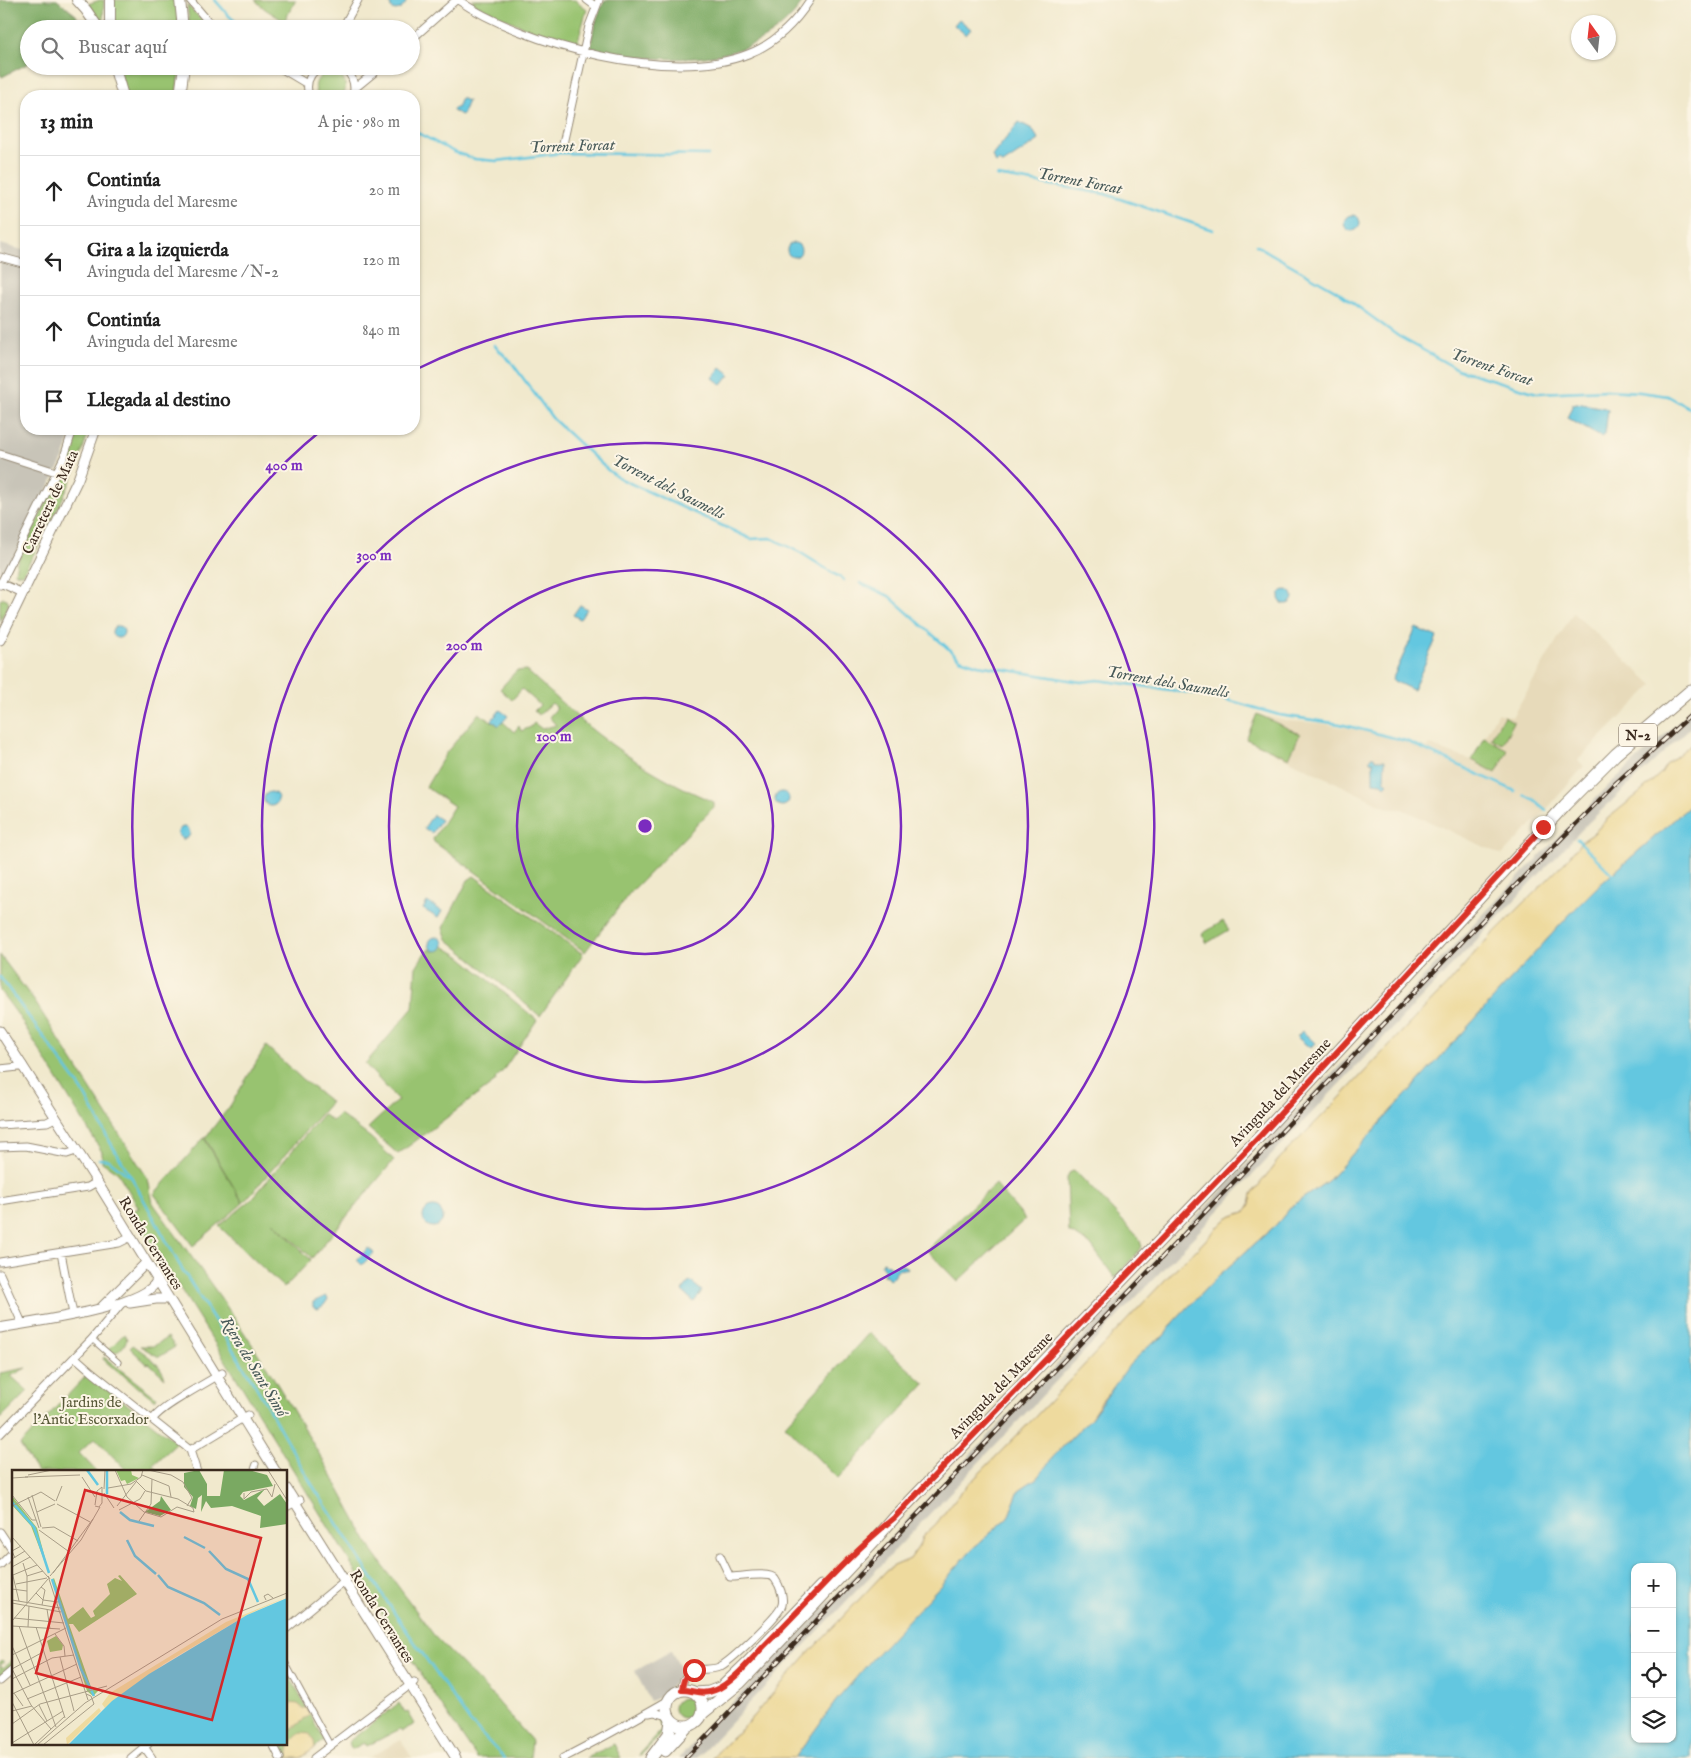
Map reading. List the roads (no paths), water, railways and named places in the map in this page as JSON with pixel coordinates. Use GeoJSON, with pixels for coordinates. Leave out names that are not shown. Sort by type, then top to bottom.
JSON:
{"type":"FeatureCollection","features":[{"type":"Feature","properties":{"kind":"main road"},"geometry":{"type":"LineString","coordinates":[[77,0],[93,20]]}},
{"type":"Feature","properties":{"kind":"main road"},"geometry":{"type":"LineString","coordinates":[[110,0],[110,20]]}},
{"type":"Feature","properties":{"kind":"main road"},"geometry":{"type":"LineString","coordinates":[[180,0],[182,20]]}},
{"type":"Feature","properties":{"kind":"main road"},"geometry":{"type":"LineString","coordinates":[[117,75],[121,90]]}},
{"type":"Feature","properties":{"kind":"main road"},"geometry":{"type":"LineString","coordinates":[[181,90],[183,75]]}},
{"type":"Feature","properties":{"kind":"main road","name":"Avinguda del Maresme"},"geometry":{"type":"LineString","coordinates":[[703,1713],[753,1670],[894,1518],[1261,1135],[1549,822],[1616,754],[1691,690]]}},
{"type":"Feature","properties":{"kind":"main road","name":"Avinguda del Maresme"},"geometry":{"type":"LineString","coordinates":[[695,1693],[709,1692],[722,1687],[872,1536],[894,1518]]}},
{"type":"Feature","properties":{"kind":"main road"},"geometry":{"type":"LineString","coordinates":[[651,1758],[669,1734],[667,1705],[672,1695],[682,1690],[695,1693],[702,1702],[703,1713],[700,1719],[688,1727],[658,1758]]}},
{"type":"Feature","properties":{"kind":"main road"},"geometry":{"type":"LineString","coordinates":[[669,1718],[677,1725],[688,1727]]}},
{"type":"Feature","properties":{"kind":"street"},"geometry":{"type":"LineString","coordinates":[[190,0],[207,20]]}},
{"type":"Feature","properties":{"kind":"street"},"geometry":{"type":"LineString","coordinates":[[347,20],[358,0]]}},
{"type":"Feature","properties":{"kind":"street"},"geometry":{"type":"LineString","coordinates":[[420,32],[457,0],[467,7],[516,30],[584,52],[622,60],[706,64],[748,54],[766,44],[784,31],[800,15],[810,0]]}},
{"type":"Feature","properties":{"kind":"street"},"geometry":{"type":"LineString","coordinates":[[563,144],[589,26],[597,3],[587,0]]}},
{"type":"Feature","properties":{"kind":"street"},"geometry":{"type":"LineString","coordinates":[[292,75],[307,84]]}},
{"type":"Feature","properties":{"kind":"street"},"geometry":{"type":"LineString","coordinates":[[308,90],[307,84],[312,75]]}},
{"type":"Feature","properties":{"kind":"street"},"geometry":{"type":"LineString","coordinates":[[350,75],[354,90]]}},
{"type":"Feature","properties":{"kind":"street"},"geometry":{"type":"LineString","coordinates":[[357,90],[373,75]]}},
{"type":"Feature","properties":{"kind":"street"},"geometry":{"type":"LineString","coordinates":[[0,257],[20,262]]}},
{"type":"Feature","properties":{"kind":"street","name":"Carretera de Mata"},"geometry":{"type":"LineString","coordinates":[[0,583],[64,457],[71,435]]}},
{"type":"Feature","properties":{"kind":"street","name":"Carretera de Mata"},"geometry":{"type":"LineString","coordinates":[[0,640],[78,479],[94,435]]}},
{"type":"Feature","properties":{"kind":"street"},"geometry":{"type":"LineString","coordinates":[[0,454],[56,472]]}},
{"type":"Feature","properties":{"kind":"street"},"geometry":{"type":"LineString","coordinates":[[0,583],[23,593]]}},
{"type":"Feature","properties":{"kind":"street","name":"Ronda Cervantes"},"geometry":{"type":"LineString","coordinates":[[0,1031],[219,1375],[275,1470]]}},
{"type":"Feature","properties":{"kind":"street"},"geometry":{"type":"LineString","coordinates":[[0,1069],[23,1065]]}},
{"type":"Feature","properties":{"kind":"street"},"geometry":{"type":"LineString","coordinates":[[0,1125],[47,1122],[56,1118]]}},
{"type":"Feature","properties":{"kind":"street"},"geometry":{"type":"LineString","coordinates":[[0,1146],[26,1146],[67,1154],[76,1151]]}},
{"type":"Feature","properties":{"kind":"street"},"geometry":{"type":"LineString","coordinates":[[0,1201],[88,1187],[97,1182]]}},
{"type":"Feature","properties":{"kind":"street"},"geometry":{"type":"LineString","coordinates":[[0,1262],[119,1243],[131,1237]]}},
{"type":"Feature","properties":{"kind":"street"},"geometry":{"type":"LineString","coordinates":[[61,1253],[73,1314]]}},
{"type":"Feature","properties":{"kind":"street"},"geometry":{"type":"LineString","coordinates":[[98,1310],[146,1263]]}},
{"type":"Feature","properties":{"kind":"street"},"geometry":{"type":"LineString","coordinates":[[0,1274],[22,1323]]}},
{"type":"Feature","properties":{"kind":"street"},"geometry":{"type":"LineString","coordinates":[[0,1328],[98,1310],[122,1303],[150,1290],[155,1286],[157,1280]]}},
{"type":"Feature","properties":{"kind":"street"},"geometry":{"type":"LineString","coordinates":[[0,1434],[92,1339],[122,1303],[169,1299]]}},
{"type":"Feature","properties":{"kind":"street"},"geometry":{"type":"LineString","coordinates":[[92,1339],[118,1362]]}},
{"type":"Feature","properties":{"kind":"street"},"geometry":{"type":"LineString","coordinates":[[75,1357],[190,1450],[196,1470]]}},
{"type":"Feature","properties":{"kind":"street"},"geometry":{"type":"LineString","coordinates":[[152,1419],[219,1375]]}},
{"type":"Feature","properties":{"kind":"street"},"geometry":{"type":"LineString","coordinates":[[190,1450],[245,1417]]}},
{"type":"Feature","properties":{"kind":"street"},"geometry":{"type":"LineString","coordinates":[[254,1470],[256,1464]]}},
{"type":"Feature","properties":{"kind":"street","name":"Ronda Cervantes"},"geometry":{"type":"LineString","coordinates":[[288,1490],[297,1501],[412,1683],[456,1758]]}},
{"type":"Feature","properties":{"kind":"street"},"geometry":{"type":"LineString","coordinates":[[288,1506],[297,1501]]}},
{"type":"Feature","properties":{"kind":"street"},"geometry":{"type":"LineString","coordinates":[[0,1532],[12,1550]]}},
{"type":"Feature","properties":{"kind":"street"},"geometry":{"type":"LineString","coordinates":[[0,1565],[12,1555]]}},
{"type":"Feature","properties":{"kind":"street"},"geometry":{"type":"LineString","coordinates":[[682,1690],[683,1682],[688,1673],[694,1670],[714,1668],[727,1662],[782,1606],[780,1588],[774,1577],[764,1575],[730,1578],[720,1556]]}},
{"type":"Feature","properties":{"kind":"street"},"geometry":{"type":"LineString","coordinates":[[288,1627],[346,1579]]}},
{"type":"Feature","properties":{"kind":"street"},"geometry":{"type":"LineString","coordinates":[[288,1668],[330,1745]]}},
{"type":"Feature","properties":{"kind":"street"},"geometry":{"type":"LineString","coordinates":[[0,1681],[12,1671]]}},
{"type":"Feature","properties":{"kind":"street"},"geometry":{"type":"LineString","coordinates":[[314,1758],[412,1683]]}},
{"type":"Feature","properties":{"kind":"street"},"geometry":{"type":"LineString","coordinates":[[563,1758],[607,1736],[617,1728],[669,1700]]}},
{"type":"Feature","properties":{"kind":"street"},"geometry":{"type":"LineString","coordinates":[[644,1714],[654,1712],[669,1718]]}},
{"type":"Feature","properties":{"kind":"street"},"geometry":{"type":"LineString","coordinates":[[131,1758],[144,1746]]}},
{"type":"Feature","properties":{"kind":"street"},"geometry":{"type":"LineString","coordinates":[[146,1746],[152,1758]]}},
{"type":"Feature","properties":{"kind":"street"},"geometry":{"type":"LineString","coordinates":[[274,1746],[280,1758]]}},
{"type":"Feature","properties":{"kind":"water"},"geometry":{"type":"Polygon","coordinates":[[[395,0],[398,2],[405,0],[406,3],[401,9],[395,10],[391,8],[390,3],[395,0]]]}},
{"type":"Feature","properties":{"kind":"water"},"geometry":{"type":"Polygon","coordinates":[[[959,19],[971,29],[966,35],[954,25],[959,19]]]}},
{"type":"Feature","properties":{"kind":"water"},"geometry":{"type":"Polygon","coordinates":[[[461,98],[468,101],[462,115],[453,111],[454,108],[457,108],[461,98]]]}},
{"type":"Feature","properties":{"kind":"water"},"geometry":{"type":"Polygon","coordinates":[[[1019,122],[1032,129],[1039,140],[1003,164],[999,161],[996,163],[992,156],[1019,122]]]}},
{"type":"Feature","properties":{"kind":"water"},"geometry":{"type":"Polygon","coordinates":[[[1349,215],[1355,215],[1360,220],[1358,229],[1349,231],[1344,226],[1344,220],[1349,215]]]}},
{"type":"Feature","properties":{"kind":"water"},"geometry":{"type":"Polygon","coordinates":[[[791,243],[797,243],[801,250],[797,257],[791,257],[787,253],[787,247],[791,243]]]}},
{"type":"Feature","properties":{"kind":"water"},"geometry":{"type":"Polygon","coordinates":[[[721,368],[730,375],[722,385],[713,378],[721,368]]]}},
{"type":"Feature","properties":{"kind":"water"},"geometry":{"type":"Polygon","coordinates":[[[1577,403],[1608,410],[1605,434],[1601,437],[1567,418],[1573,404],[1577,403]]]}},
{"type":"Feature","properties":{"kind":"water"},"geometry":{"type":"Polygon","coordinates":[[[1283,590],[1289,590],[1293,597],[1289,604],[1283,604],[1279,600],[1279,594],[1283,590]]]}},
{"type":"Feature","properties":{"kind":"water"},"geometry":{"type":"Polygon","coordinates":[[[580,605],[587,609],[580,619],[573,615],[580,605]]]}},
{"type":"Feature","properties":{"kind":"water"},"geometry":{"type":"Polygon","coordinates":[[[116,626],[120,626],[124,632],[120,638],[116,638],[112,634],[112,630],[116,626]]]}},
{"type":"Feature","properties":{"kind":"water"},"geometry":{"type":"Polygon","coordinates":[[[1416,628],[1437,637],[1413,690],[1392,680],[1416,628]]]}},
{"type":"Feature","properties":{"kind":"water"},"geometry":{"type":"Polygon","coordinates":[[[500,710],[508,716],[499,726],[492,720],[500,710]]]}},
{"type":"Feature","properties":{"kind":"water"},"geometry":{"type":"Polygon","coordinates":[[[1371,757],[1374,757],[1375,760],[1385,760],[1384,780],[1388,783],[1385,786],[1382,783],[1373,782],[1373,762],[1370,761],[1371,757]]]}},
{"type":"Feature","properties":{"kind":"water"},"geometry":{"type":"Polygon","coordinates":[[[271,792],[276,794],[278,799],[276,804],[271,806],[266,804],[264,799],[266,794],[271,792]]]}},
{"type":"Feature","properties":{"kind":"water"},"geometry":{"type":"Polygon","coordinates":[[[779,792],[785,792],[789,799],[785,806],[779,806],[775,802],[775,796],[779,792]]]}},
{"type":"Feature","properties":{"kind":"water"},"geometry":{"type":"Polygon","coordinates":[[[1691,805],[1691,1758],[795,1758],[836,1701],[874,1657],[971,1550],[1008,1518],[1019,1490],[1037,1478],[1053,1457],[1091,1418],[1130,1364],[1148,1347],[1164,1336],[1175,1321],[1216,1278],[1276,1225],[1292,1206],[1329,1180],[1595,889],[1691,805]]]}},
{"type":"Feature","properties":{"kind":"water"},"geometry":{"type":"Polygon","coordinates":[[[433,815],[441,820],[432,833],[424,828],[433,815]]]}},
{"type":"Feature","properties":{"kind":"water"},"geometry":{"type":"Polygon","coordinates":[[[184,827],[190,833],[184,839],[178,833],[184,827]]]}},
{"type":"Feature","properties":{"kind":"water"},"geometry":{"type":"Polygon","coordinates":[[[427,902],[442,911],[438,918],[423,909],[427,902]]]}},
{"type":"Feature","properties":{"kind":"water"},"geometry":{"type":"Polygon","coordinates":[[[433,937],[439,937],[443,944],[439,951],[433,951],[429,947],[429,941],[433,937]]]}},
{"type":"Feature","properties":{"kind":"water"},"geometry":{"type":"Polygon","coordinates":[[[1302,1031],[1315,1043],[1310,1048],[1297,1037],[1302,1031]]]}},
{"type":"Feature","properties":{"kind":"water"},"geometry":{"type":"Polygon","coordinates":[[[433,1207],[440,1210],[443,1217],[440,1224],[433,1227],[426,1224],[423,1217],[426,1210],[433,1207]]]}},
{"type":"Feature","properties":{"kind":"water"},"geometry":{"type":"Polygon","coordinates":[[[368,1248],[374,1253],[362,1265],[357,1260],[368,1248]]]}},
{"type":"Feature","properties":{"kind":"water"},"geometry":{"type":"Polygon","coordinates":[[[883,1262],[892,1267],[902,1265],[908,1268],[907,1270],[897,1270],[889,1279],[883,1275],[885,1270],[881,1265],[883,1262]]]}},
{"type":"Feature","properties":{"kind":"water"},"geometry":{"type":"Polygon","coordinates":[[[690,1281],[702,1291],[694,1302],[682,1291],[690,1281]]]}},
{"type":"Feature","properties":{"kind":"water"},"geometry":{"type":"Polygon","coordinates":[[[326,1296],[328,1299],[324,1305],[318,1309],[313,1307],[313,1302],[326,1296]]]}},
{"type":"Feature","properties":{"kind":"waterway"},"geometry":{"type":"LineString","coordinates":[[215,0],[234,20]]}},
{"type":"Feature","properties":{"kind":"waterway","name":"Torrent Forcat"},"geometry":{"type":"LineString","coordinates":[[420,134],[454,152],[475,159],[497,161],[561,153],[708,155]]}},
{"type":"Feature","properties":{"kind":"waterway","name":"Torrent Forcat"},"geometry":{"type":"LineString","coordinates":[[997,176],[1105,194],[1213,230]]}},
{"type":"Feature","properties":{"kind":"waterway","name":"Torrent Forcat"},"geometry":{"type":"LineString","coordinates":[[1256,245],[1335,290],[1398,336],[1457,369],[1537,393],[1607,390],[1640,392],[1668,396],[1691,409]]}},
{"type":"Feature","properties":{"kind":"waterway","name":"Torrent dels Saumells"},"geometry":{"type":"LineString","coordinates":[[494,345],[512,363],[553,419],[609,471],[621,479],[751,539],[771,538],[801,553],[844,580]]}},
{"type":"Feature","properties":{"kind":"waterway","name":"Torrent dels Saumells"},"geometry":{"type":"LineString","coordinates":[[860,583],[889,596],[960,659],[978,665],[1081,682],[1098,680],[1192,693],[1221,698],[1279,715],[1340,724],[1406,741],[1515,791]]}},
{"type":"Feature","properties":{"kind":"waterway","name":"Torrent dels Saumells"},"geometry":{"type":"LineString","coordinates":[[1524,795],[1533,799],[1546,810]]}},
{"type":"Feature","properties":{"kind":"waterway"},"geometry":{"type":"LineString","coordinates":[[1577,839],[1612,874]]}},
{"type":"Feature","properties":{"kind":"waterway","name":"Riera de Sant Simó"},"geometry":{"type":"LineString","coordinates":[[0,977],[82,1090],[179,1264],[254,1383],[311,1483],[395,1614],[470,1722],[504,1758]]}},
{"type":"Feature","properties":{"kind":"waterway"},"geometry":{"type":"LineString","coordinates":[[99,1159],[109,1160],[129,1176]]}},
{"type":"Feature","properties":{"kind":"railway"},"geometry":{"type":"LineString","coordinates":[[686,1758],[1516,885],[1615,784],[1691,715]]}},
{"type":"Feature","properties":{"kind":"park label","name":"Jardins de l'Antic Escorxador"},"geometry":{"type":"Point","coordinates":[91,1410]}}]}
